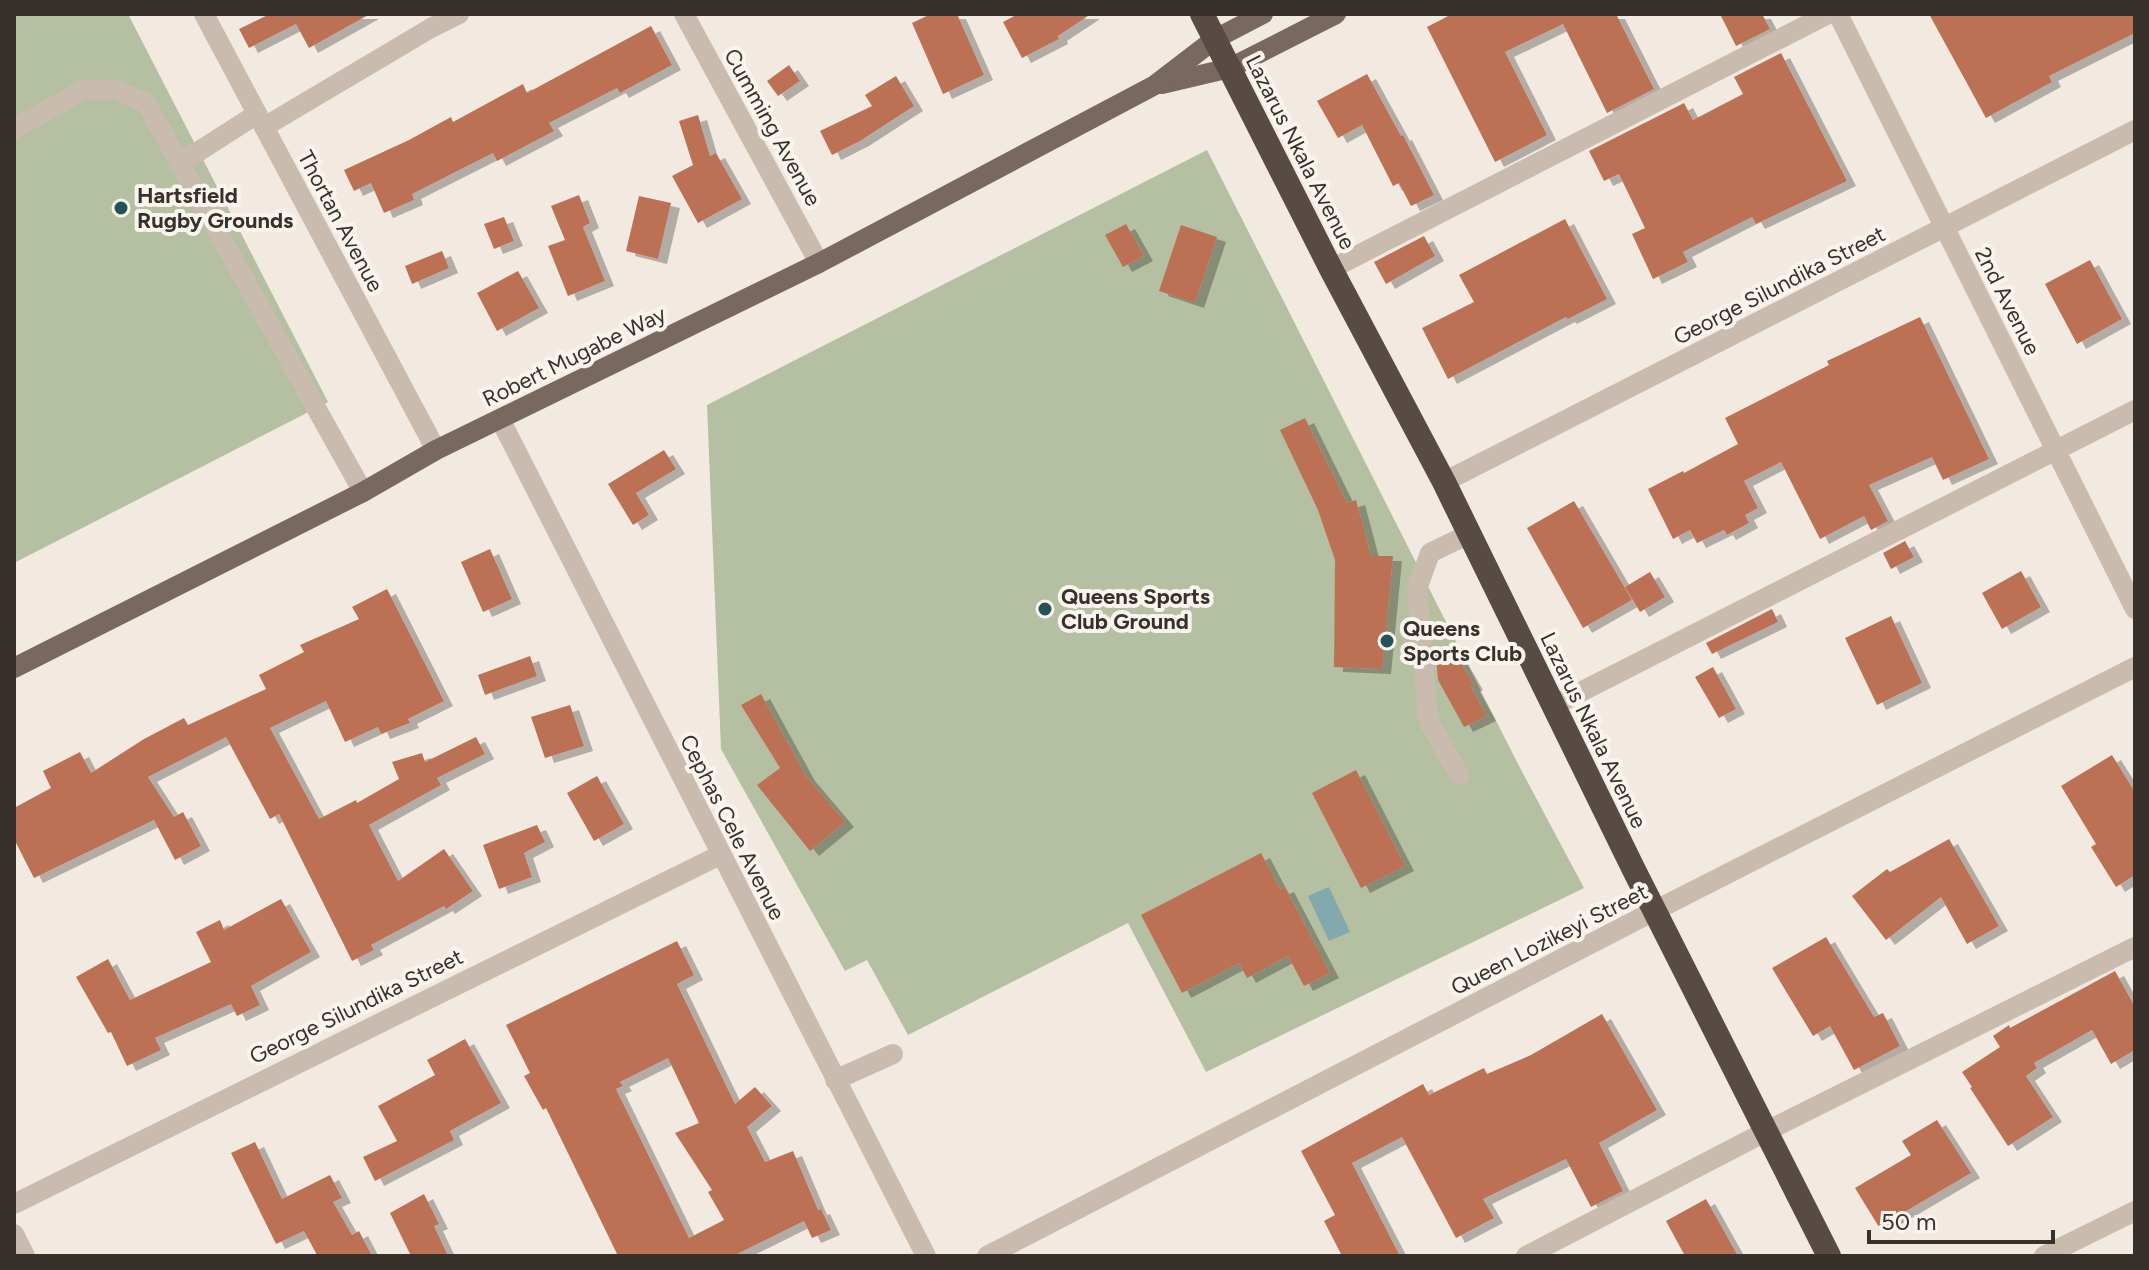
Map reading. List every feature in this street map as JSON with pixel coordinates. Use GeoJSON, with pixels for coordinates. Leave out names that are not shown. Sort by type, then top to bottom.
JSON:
{"type":"FeatureCollection","features":[{"type":"Feature","properties":{"kind":"highway","name":"Lazarus Nkala Avenue"},"geometry":{"type":"LineString","coordinates":[[1202,14],[1331,269],[1444,482],[1654,911],[1829,1256]]}},
{"type":"Feature","properties":{"kind":"main road","name":"Robert Mugabe Way"},"geometry":{"type":"LineString","coordinates":[[14,668],[363,492],[436,450],[819,263],[1155,85],[1215,39],[1263,14]]}},
{"type":"Feature","properties":{"kind":"main road","name":"Robert Mugabe Way"},"geometry":{"type":"LineString","coordinates":[[1155,85],[1230,68],[1336,14]]}},
{"type":"Feature","properties":{"kind":"street","name":"Thortan Avenue"},"geometry":{"type":"LineString","coordinates":[[204,14],[436,450]]}},
{"type":"Feature","properties":{"kind":"street"},"geometry":{"type":"LineString","coordinates":[[179,164],[260,121],[428,21],[459,14]]}},
{"type":"Feature","properties":{"kind":"street","name":"Cumming Avenue"},"geometry":{"type":"LineString","coordinates":[[684,14],[819,263]]}},
{"type":"Feature","properties":{"kind":"street"},"geometry":{"type":"LineString","coordinates":[[1331,269],[1828,14]]}},
{"type":"Feature","properties":{"kind":"street","name":"2nd Avenue"},"geometry":{"type":"LineString","coordinates":[[1838,14],[2135,609]]}},
{"type":"Feature","properties":{"kind":"street"},"geometry":{"type":"LineString","coordinates":[[14,129],[85,89],[116,90],[146,103],[363,492]]}},
{"type":"Feature","properties":{"kind":"street","name":"George Silundika Street"},"geometry":{"type":"LineString","coordinates":[[1444,482],[2135,130]]}},
{"type":"Feature","properties":{"kind":"street"},"geometry":{"type":"LineString","coordinates":[[1553,706],[2135,410]]}},
{"type":"Feature","properties":{"kind":"street","name":"Cephas Cele Avenue"},"geometry":{"type":"LineString","coordinates":[[500,419],[926,1256]]}},
{"type":"Feature","properties":{"kind":"street"},"geometry":{"type":"LineString","coordinates":[[1459,775],[1428,720],[1417,589],[1430,553],[1469,534]]}},
{"type":"Feature","properties":{"kind":"street","name":"Queen Lozikeyi Street"},"geometry":{"type":"LineString","coordinates":[[987,1256],[1654,911],[2135,667]]}},
{"type":"Feature","properties":{"kind":"street","name":"George Silundika Street"},"geometry":{"type":"LineString","coordinates":[[14,1204],[720,855]]}},
{"type":"Feature","properties":{"kind":"street"},"geometry":{"type":"LineString","coordinates":[[1526,1256],[1765,1132],[2135,947]]}},
{"type":"Feature","properties":{"kind":"street"},"geometry":{"type":"LineString","coordinates":[[835,1080],[893,1054]]}},
{"type":"Feature","properties":{"kind":"street"},"geometry":{"type":"LineString","coordinates":[[2044,1256],[2135,1211]]}},
{"type":"Feature","properties":{"kind":"street"},"geometry":{"type":"LineString","coordinates":[[14,1234],[25,1256]]}},
{"type":"Feature","properties":{"kind":"green space","name":"Hartsfield Rugby Grounds"},"geometry":{"type":"Polygon","coordinates":[[[14,14],[128,14],[328,402],[14,563],[14,14]]]}},
{"type":"Feature","properties":{"kind":"green space"},"geometry":{"type":"Polygon","coordinates":[[[1207,150],[1584,888],[1206,1072],[1128,923],[908,1035],[867,960],[845,971],[721,749],[707,405],[1207,150]]]}},
{"type":"Feature","properties":{"kind":"water"},"geometry":{"type":"Polygon","coordinates":[[[1329,887],[1350,932],[1329,941],[1308,896],[1329,887]]]}},
{"type":"Feature","properties":{"kind":"building"},"geometry":{"type":"Polygon","coordinates":[[[270,14],[370,14],[309,48],[296,24],[249,48],[239,29],[270,14]]]}},
{"type":"Feature","properties":{"kind":"building"},"geometry":{"type":"Polygon","coordinates":[[[931,14],[957,14],[984,75],[943,94],[912,23],[931,14]]]}},
{"type":"Feature","properties":{"kind":"building"},"geometry":{"type":"Polygon","coordinates":[[[1018,14],[1091,14],[1058,36],[1059,39],[1022,58],[1003,22],[1018,14]]]}},
{"type":"Feature","properties":{"kind":"building"},"geometry":{"type":"Polygon","coordinates":[[[1452,14],[1616,14],[1654,89],[1607,113],[1563,24],[1505,52],[1547,135],[1495,162],[1427,27],[1452,14]]]}},
{"type":"Feature","properties":{"kind":"building"},"geometry":{"type":"Polygon","coordinates":[[[1720,14],[1762,14],[1770,29],[1736,46],[1720,14]]]}},
{"type":"Feature","properties":{"kind":"building"},"geometry":{"type":"Polygon","coordinates":[[[1929,14],[2135,14],[2135,33],[2049,76],[2052,82],[1986,118],[1929,14]]]}},
{"type":"Feature","properties":{"kind":"building"},"geometry":{"type":"Polygon","coordinates":[[[651,26],[672,65],[620,93],[617,88],[549,123],[554,131],[497,161],[493,153],[412,194],[414,200],[384,213],[371,183],[354,191],[344,170],[451,117],[453,122],[523,84],[527,93],[651,26]]]}},
{"type":"Feature","properties":{"kind":"building"},"geometry":{"type":"Polygon","coordinates":[[[1781,53],[1847,181],[1756,224],[1752,217],[1683,252],[1688,262],[1653,279],[1632,234],[1645,228],[1619,174],[1604,181],[1589,151],[1684,103],[1693,120],[1743,94],[1734,77],[1781,53]]]}},
{"type":"Feature","properties":{"kind":"building"},"geometry":{"type":"Polygon","coordinates":[[[789,65],[800,81],[778,96],[767,81],[789,65]]]}},
{"type":"Feature","properties":{"kind":"building"},"geometry":{"type":"Polygon","coordinates":[[[1367,74],[1434,195],[1411,206],[1399,183],[1393,186],[1362,125],[1338,138],[1317,101],[1367,74]]]}},
{"type":"Feature","properties":{"kind":"building"},"geometry":{"type":"Polygon","coordinates":[[[896,76],[914,106],[832,155],[820,131],[872,106],[865,95],[896,76]]]}},
{"type":"Feature","properties":{"kind":"building"},"geometry":{"type":"Polygon","coordinates":[[[698,115],[710,156],[716,153],[742,199],[698,223],[672,176],[693,165],[679,121],[698,115]]]}},
{"type":"Feature","properties":{"kind":"building"},"geometry":{"type":"Polygon","coordinates":[[[579,195],[590,223],[583,227],[605,281],[568,296],[548,246],[565,240],[551,206],[579,195]]]}},
{"type":"Feature","properties":{"kind":"building"},"geometry":{"type":"Polygon","coordinates":[[[639,196],[671,203],[658,259],[626,251],[639,196]]]}},
{"type":"Feature","properties":{"kind":"building"},"geometry":{"type":"Polygon","coordinates":[[[504,217],[514,241],[494,249],[484,224],[504,217]]]}},
{"type":"Feature","properties":{"kind":"building"},"geometry":{"type":"Polygon","coordinates":[[[1565,219],[1607,299],[1448,379],[1422,328],[1474,302],[1459,275],[1565,219]]]}},
{"type":"Feature","properties":{"kind":"building"},"geometry":{"type":"Polygon","coordinates":[[[1126,224],[1144,256],[1123,267],[1105,235],[1126,224]]]}},
{"type":"Feature","properties":{"kind":"building"},"geometry":{"type":"Polygon","coordinates":[[[1181,225],[1217,237],[1195,303],[1159,291],[1181,225]]]}},
{"type":"Feature","properties":{"kind":"building"},"geometry":{"type":"Polygon","coordinates":[[[1424,236],[1435,256],[1386,284],[1374,262],[1424,236]]]}},
{"type":"Feature","properties":{"kind":"building"},"geometry":{"type":"Polygon","coordinates":[[[442,251],[449,268],[412,284],[405,266],[442,251]]]}},
{"type":"Feature","properties":{"kind":"building"},"geometry":{"type":"Polygon","coordinates":[[[2090,260],[2122,319],[2077,344],[2045,284],[2090,260]]]}},
{"type":"Feature","properties":{"kind":"building"},"geometry":{"type":"Polygon","coordinates":[[[518,271],[539,308],[497,331],[477,293],[518,271]]]}},
{"type":"Feature","properties":{"kind":"building"},"geometry":{"type":"Polygon","coordinates":[[[1920,317],[1989,459],[1943,480],[1932,457],[1869,485],[1888,521],[1871,530],[1864,516],[1820,539],[1781,462],[1744,481],[1758,508],[1745,515],[1749,523],[1727,535],[1724,530],[1697,543],[1690,530],[1673,539],[1648,489],[1738,444],[1725,418],[1829,365],[1827,361],[1920,317]]]}},
{"type":"Feature","properties":{"kind":"building"},"geometry":{"type":"Polygon","coordinates":[[[1305,418],[1347,503],[1356,500],[1371,556],[1393,556],[1382,669],[1334,667],[1335,560],[1318,510],[1280,430],[1305,418]]]}},
{"type":"Feature","properties":{"kind":"building"},"geometry":{"type":"Polygon","coordinates":[[[664,450],[676,469],[636,493],[649,515],[633,525],[608,484],[664,450]]]}},
{"type":"Feature","properties":{"kind":"building"},"geometry":{"type":"Polygon","coordinates":[[[1574,501],[1632,600],[1583,628],[1527,528],[1574,501]]]}},
{"type":"Feature","properties":{"kind":"building"},"geometry":{"type":"Polygon","coordinates":[[[1905,541],[1914,557],[1891,569],[1883,553],[1905,541]]]}},
{"type":"Feature","properties":{"kind":"building"},"geometry":{"type":"Polygon","coordinates":[[[490,549],[512,599],[483,612],[461,562],[490,549]]]}},
{"type":"Feature","properties":{"kind":"building"},"geometry":{"type":"Polygon","coordinates":[[[2021,571],[2041,607],[2002,629],[1982,593],[2021,571]]]}},
{"type":"Feature","properties":{"kind":"building"},"geometry":{"type":"Polygon","coordinates":[[[1650,572],[1665,597],[1640,612],[1625,587],[1650,572]]]}},
{"type":"Feature","properties":{"kind":"building"},"geometry":{"type":"Polygon","coordinates":[[[387,589],[444,701],[408,719],[410,723],[381,734],[378,727],[345,742],[326,701],[270,728],[319,819],[356,800],[357,803],[399,779],[392,762],[422,753],[425,762],[476,737],[485,754],[437,778],[441,785],[369,825],[398,881],[444,849],[473,891],[446,909],[444,906],[371,945],[374,950],[352,961],[279,814],[270,819],[226,737],[148,777],[174,817],[183,812],[201,846],[175,860],[154,820],[34,878],[14,839],[14,808],[51,788],[43,771],[80,752],[91,773],[184,718],[188,725],[266,689],[259,675],[304,652],[300,645],[359,619],[352,607],[387,589]]]}},
{"type":"Feature","properties":{"kind":"building"},"geometry":{"type":"Polygon","coordinates":[[[1772,609],[1778,622],[1712,654],[1706,643],[1772,609]]]}},
{"type":"Feature","properties":{"kind":"building"},"geometry":{"type":"Polygon","coordinates":[[[1891,616],[1922,683],[1877,705],[1845,638],[1891,616]]]}},
{"type":"Feature","properties":{"kind":"building"},"geometry":{"type":"Polygon","coordinates":[[[1452,647],[1474,685],[1471,687],[1487,716],[1464,727],[1438,680],[1436,656],[1452,647]]]}},
{"type":"Feature","properties":{"kind":"building"},"geometry":{"type":"Polygon","coordinates":[[[530,656],[537,676],[485,695],[478,675],[530,656]]]}},
{"type":"Feature","properties":{"kind":"building"},"geometry":{"type":"Polygon","coordinates":[[[1713,667],[1736,709],[1719,718],[1695,677],[1713,667]]]}},
{"type":"Feature","properties":{"kind":"building"},"geometry":{"type":"Polygon","coordinates":[[[761,694],[806,776],[845,822],[810,851],[757,785],[780,768],[741,705],[761,694]]]}},
{"type":"Feature","properties":{"kind":"building"},"geometry":{"type":"Polygon","coordinates":[[[570,705],[584,746],[545,758],[531,717],[570,705]]]}},
{"type":"Feature","properties":{"kind":"building"},"geometry":{"type":"Polygon","coordinates":[[[2112,755],[2135,792],[2135,875],[2116,887],[2091,847],[2096,844],[2061,786],[2112,755]]]}},
{"type":"Feature","properties":{"kind":"building"},"geometry":{"type":"Polygon","coordinates":[[[1356,770],[1405,866],[1361,888],[1312,793],[1356,770]]]}},
{"type":"Feature","properties":{"kind":"building"},"geometry":{"type":"Polygon","coordinates":[[[597,776],[624,824],[594,841],[567,793],[597,776]]]}},
{"type":"Feature","properties":{"kind":"building"},"geometry":{"type":"Polygon","coordinates":[[[537,825],[545,842],[524,853],[532,877],[499,889],[483,845],[537,825]]]}},
{"type":"Feature","properties":{"kind":"building"},"geometry":{"type":"Polygon","coordinates":[[[1949,839],[1999,926],[1967,944],[1941,897],[1886,940],[1852,896],[1887,869],[1890,872],[1949,839]]]}},
{"type":"Feature","properties":{"kind":"building"},"geometry":{"type":"Polygon","coordinates":[[[1261,853],[1280,889],[1285,887],[1330,973],[1304,986],[1288,956],[1247,978],[1239,963],[1182,993],[1141,915],[1261,853]]]}},
{"type":"Feature","properties":{"kind":"building"},"geometry":{"type":"Polygon","coordinates":[[[281,899],[311,952],[251,986],[260,1005],[237,1016],[231,1004],[155,1038],[161,1050],[127,1066],[111,1032],[108,1033],[76,977],[108,959],[130,1000],[211,962],[196,932],[220,920],[224,930],[281,899]]]}},
{"type":"Feature","properties":{"kind":"building"},"geometry":{"type":"Polygon","coordinates":[[[1826,937],[1874,1017],[1883,1013],[1900,1046],[1854,1070],[1830,1026],[1813,1036],[1772,968],[1826,937]]]}},
{"type":"Feature","properties":{"kind":"building"},"geometry":{"type":"Polygon","coordinates":[[[677,941],[694,975],[677,984],[735,1104],[755,1087],[772,1106],[747,1127],[765,1162],[793,1151],[818,1210],[821,1209],[831,1230],[812,1238],[804,1221],[733,1256],[618,1256],[546,1108],[543,1110],[524,1076],[530,1073],[506,1025],[677,941]],[[668,1058],[620,1082],[623,1086],[616,1089],[689,1238],[724,1220],[708,1192],[712,1190],[675,1133],[699,1123],[668,1058]]]}},
{"type":"Feature","properties":{"kind":"building"},"geometry":{"type":"Polygon","coordinates":[[[2115,971],[2135,1007],[2135,1050],[2111,1064],[2092,1030],[2034,1063],[2037,1068],[2026,1076],[2053,1117],[2008,1146],[1962,1072],[2000,1047],[1993,1036],[2009,1025],[2010,1028],[2115,971]]]}},
{"type":"Feature","properties":{"kind":"building"},"geometry":{"type":"Polygon","coordinates":[[[1602,1014],[1657,1110],[1599,1143],[1623,1191],[1591,1207],[1566,1159],[1483,1199],[1494,1218],[1456,1238],[1402,1137],[1352,1163],[1400,1256],[1342,1256],[1324,1221],[1335,1215],[1301,1151],[1423,1084],[1429,1095],[1484,1068],[1487,1074],[1531,1055],[1602,1014]]]}},
{"type":"Feature","properties":{"kind":"building"},"geometry":{"type":"Polygon","coordinates":[[[465,1039],[501,1103],[450,1131],[454,1140],[375,1181],[363,1157],[397,1141],[378,1106],[435,1075],[427,1060],[465,1039]]]}},
{"type":"Feature","properties":{"kind":"building"},"geometry":{"type":"Polygon","coordinates":[[[1937,1120],[1971,1173],[1879,1227],[1855,1188],[1911,1155],[1902,1141],[1937,1120]]]}},
{"type":"Feature","properties":{"kind":"building"},"geometry":{"type":"Polygon","coordinates":[[[255,1142],[282,1199],[330,1175],[342,1198],[333,1202],[352,1235],[359,1231],[372,1256],[316,1256],[304,1231],[276,1244],[231,1153],[255,1142]]]}},
{"type":"Feature","properties":{"kind":"building"},"geometry":{"type":"Polygon","coordinates":[[[424,1194],[439,1224],[434,1226],[448,1256],[411,1256],[390,1213],[424,1194]]]}},
{"type":"Feature","properties":{"kind":"building"},"geometry":{"type":"Polygon","coordinates":[[[1706,1199],[1738,1256],[1685,1256],[1666,1221],[1706,1199]]]}},
{"type":"Feature","properties":{"kind":"place","name":"Hartsfield Rugby Grounds"},"geometry":{"type":"Point","coordinates":[121,208]}},
{"type":"Feature","properties":{"kind":"place","name":"Queens Sports Club Ground"},"geometry":{"type":"Point","coordinates":[1045,609]}},
{"type":"Feature","properties":{"kind":"place","name":"Queens Sports Club"},"geometry":{"type":"Point","coordinates":[1387,641]}}]}
